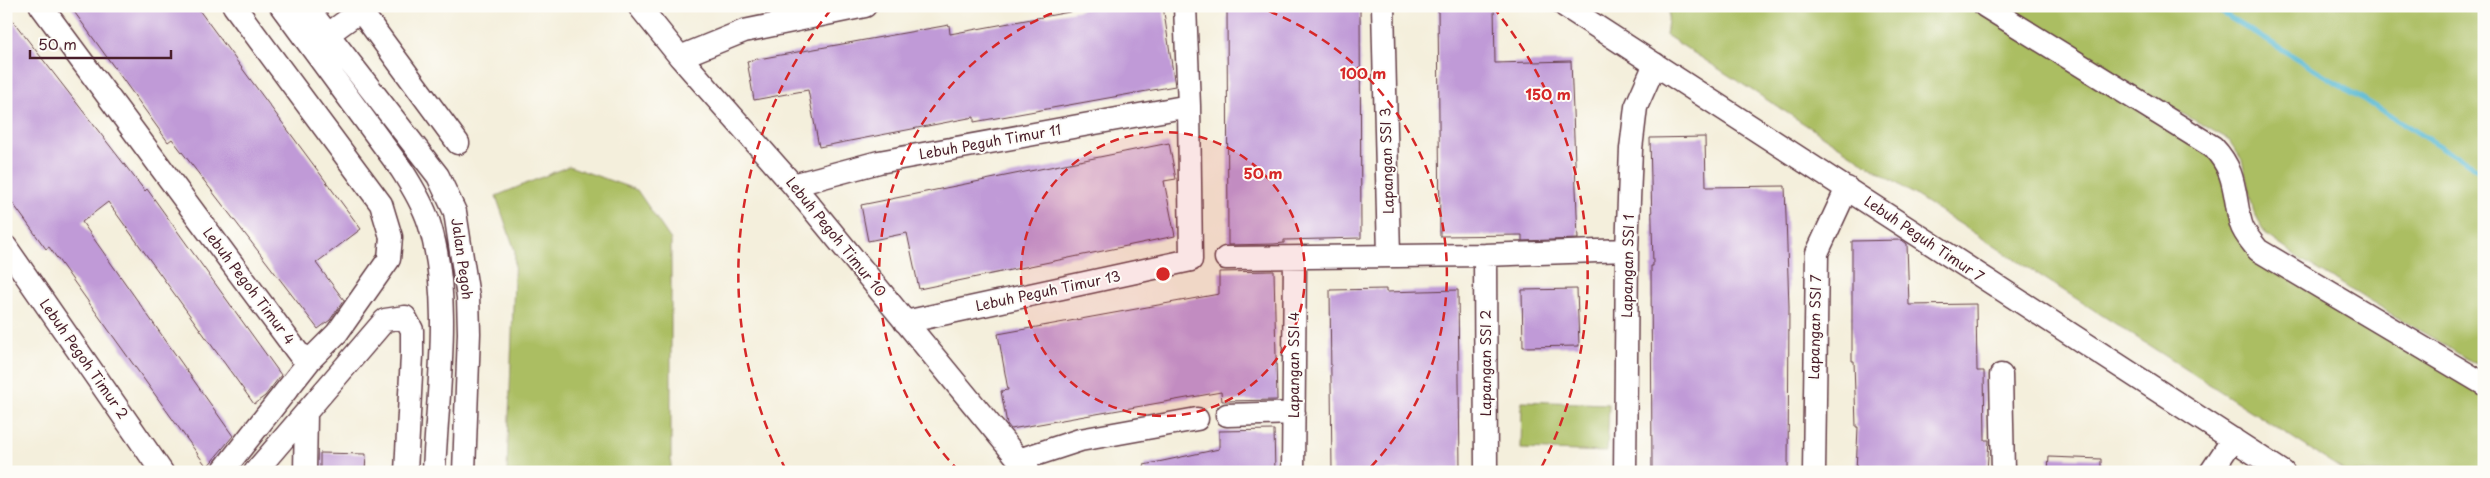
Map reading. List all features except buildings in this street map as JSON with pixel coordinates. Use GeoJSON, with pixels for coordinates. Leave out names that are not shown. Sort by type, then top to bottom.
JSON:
{"type":"FeatureCollection","features":[{"type":"Feature","properties":{"kind":"street","name":"Lebuh Pegoh Timur 4"},"geometry":{"type":"LineString","coordinates":[[41,6],[300,354],[311,359]]}},
{"type":"Feature","properties":{"kind":"street"},"geometry":{"type":"LineString","coordinates":[[222,472],[311,359],[337,332],[368,293],[389,259],[391,236],[381,204],[234,6]]}},
{"type":"Feature","properties":{"kind":"street","name":"Lebuh Pegoh Timur 10"},"geometry":{"type":"LineString","coordinates":[[639,6],[680,57],[793,185],[1024,466]]}},
{"type":"Feature","properties":{"kind":"street"},"geometry":{"type":"LineString","coordinates":[[680,57],[744,30],[865,6]]}},
{"type":"Feature","properties":{"kind":"street"},"geometry":{"type":"LineString","coordinates":[[1185,6],[1190,106]]}},
{"type":"Feature","properties":{"kind":"street","name":"Lapangan SSI 3"},"geometry":{"type":"LineString","coordinates":[[1383,6],[1389,256]]}},
{"type":"Feature","properties":{"kind":"street","name":"Lebuh Peguh Timur 7"},"geometry":{"type":"LineString","coordinates":[[1565,6],[2283,472]]}},
{"type":"Feature","properties":{"kind":"street"},"geometry":{"type":"LineString","coordinates":[[1985,6],[2213,147],[2225,159],[2232,176],[2241,225],[2247,237],[2258,250],[2484,384]]}},
{"type":"Feature","properties":{"kind":"street"},"geometry":{"type":"LineString","coordinates":[[342,87],[327,35],[361,8],[458,143]]}},
{"type":"Feature","properties":{"kind":"street"},"geometry":{"type":"LineString","coordinates":[[291,9],[342,87],[402,169],[418,197],[430,224],[438,265],[442,311],[434,472]]}},
{"type":"Feature","properties":{"kind":"street","name":"Jalan Pegoh"},"geometry":{"type":"LineString","coordinates":[[291,9],[327,35],[438,176],[455,212],[468,297],[469,324],[464,472]]}},
{"type":"Feature","properties":{"kind":"street","name":"Lapangan SSI 1"},"geometry":{"type":"LineString","coordinates":[[1625,472],[1627,250],[1631,149],[1636,107],[1655,64]]}},
{"type":"Feature","properties":{"kind":"street","name":"Lebuh Peguh Timur 11"},"geometry":{"type":"LineString","coordinates":[[793,185],[889,160],[1190,106]]}},
{"type":"Feature","properties":{"kind":"street","name":"Lebuh Peguh Timur 13"},"geometry":{"type":"LineString","coordinates":[[905,322],[1191,260],[1190,106]]}},
{"type":"Feature","properties":{"kind":"street","name":"Lapangan SSI 7"},"geometry":{"type":"LineString","coordinates":[[1814,472],[1817,253],[1847,188]]}},
{"type":"Feature","properties":{"kind":"street","name":"Lebuh Pegoh Timur 2"},"geometry":{"type":"LineString","coordinates":[[6,247],[162,472]]}},
{"type":"Feature","properties":{"kind":"street"},"geometry":{"type":"LineString","coordinates":[[1226,258],[1485,255],[1627,250]]}},
{"type":"Feature","properties":{"kind":"street","name":"Lapangan SSI 2"},"geometry":{"type":"LineString","coordinates":[[1485,255],[1486,472]]}},
{"type":"Feature","properties":{"kind":"street","name":"Lapangan SSI 4"},"geometry":{"type":"LineString","coordinates":[[1294,472],[1295,258]]}},
{"type":"Feature","properties":{"kind":"street"},"geometry":{"type":"LineString","coordinates":[[255,472],[385,320],[405,317],[412,330],[406,472]]}},
{"type":"Feature","properties":{"kind":"street"},"geometry":{"type":"LineString","coordinates":[[2001,375],[2003,472]]}},
{"type":"Feature","properties":{"kind":"street"},"geometry":{"type":"LineString","coordinates":[[305,472],[306,413]]}},
{"type":"Feature","properties":{"kind":"street"},"geometry":{"type":"LineString","coordinates":[[1227,415],[1294,413]]}},
{"type":"Feature","properties":{"kind":"street"},"geometry":{"type":"LineString","coordinates":[[1024,466],[1080,440],[1197,419]]}},
{"type":"Feature","properties":{"kind":"street"},"geometry":{"type":"LineString","coordinates":[[2211,472],[2233,439]]}},
{"type":"Feature","properties":{"kind":"green space"},"geometry":{"type":"Polygon","coordinates":[[[1670,6],[1974,6],[2189,138],[2223,168],[2238,233],[2484,389],[2484,472],[2346,472],[1666,35],[1670,6]]]}},
{"type":"Feature","properties":{"kind":"green space"},"geometry":{"type":"Polygon","coordinates":[[[2003,6],[2484,6],[2484,369],[2302,260],[2266,235],[2254,213],[2242,160],[2228,139],[2133,86],[2003,6]]]}},
{"type":"Feature","properties":{"kind":"green space"},"geometry":{"type":"Polygon","coordinates":[[[569,166],[637,190],[671,240],[671,472],[507,472],[515,251],[496,196],[569,166]]]}},
{"type":"Feature","properties":{"kind":"green space"},"geometry":{"type":"Polygon","coordinates":[[[1522,401],[1609,404],[1607,452],[1521,449],[1522,401]]]}},
{"type":"Feature","properties":{"kind":"waterway"},"geometry":{"type":"LineString","coordinates":[[2211,6],[2484,173]]}}]}
